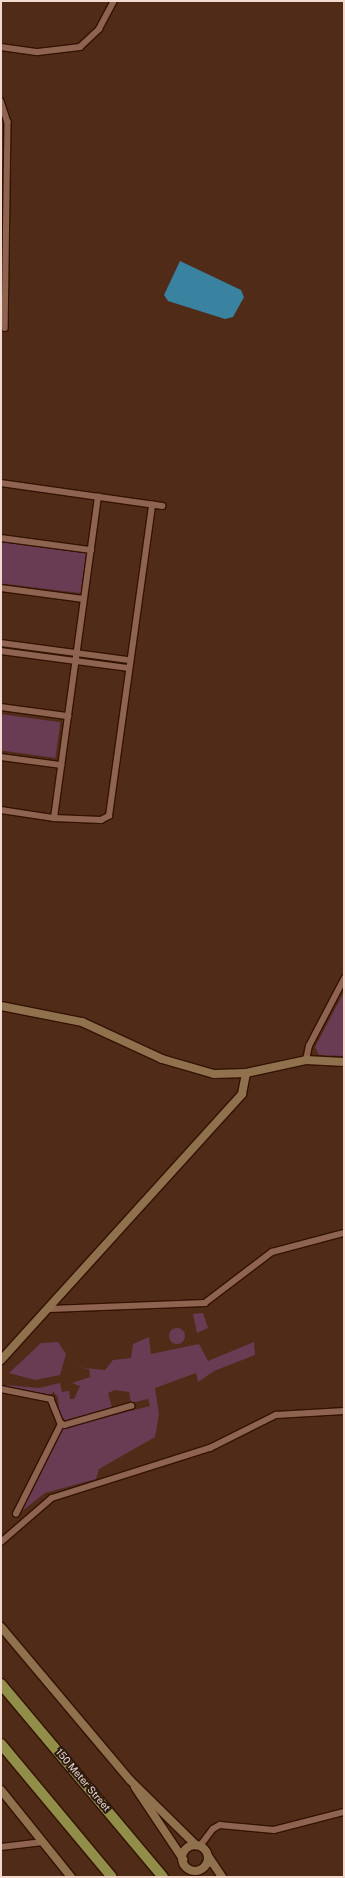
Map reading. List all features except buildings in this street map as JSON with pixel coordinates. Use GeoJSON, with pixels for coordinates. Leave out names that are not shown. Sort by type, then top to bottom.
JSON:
{"type":"FeatureCollection","features":[{"type":"Feature","properties":{"kind":"highway","name":"150 Meter Street"},"geometry":{"type":"LineString","coordinates":[[1,1684],[163,1877]]}},
{"type":"Feature","properties":{"kind":"highway"},"geometry":{"type":"LineString","coordinates":[[1,1744],[112,1877]]}},
{"type":"Feature","properties":{"kind":"street"},"geometry":{"type":"LineString","coordinates":[[1,47],[38,52],[80,47],[99,28],[114,1]]}},
{"type":"Feature","properties":{"kind":"street"},"geometry":{"type":"LineString","coordinates":[[1,101],[8,122],[5,328]]}},
{"type":"Feature","properties":{"kind":"street"},"geometry":{"type":"LineString","coordinates":[[1,483],[162,506]]}},
{"type":"Feature","properties":{"kind":"street"},"geometry":{"type":"LineString","coordinates":[[54,818],[98,497]]}},
{"type":"Feature","properties":{"kind":"street"},"geometry":{"type":"LineString","coordinates":[[1,810],[54,818],[102,820],[109,816],[129,660],[152,505]]}},
{"type":"Feature","properties":{"kind":"street"},"geometry":{"type":"LineString","coordinates":[[1,538],[91,550]]}},
{"type":"Feature","properties":{"kind":"street"},"geometry":{"type":"LineString","coordinates":[[1,588],[83,599]]}},
{"type":"Feature","properties":{"kind":"street"},"geometry":{"type":"LineString","coordinates":[[1,643],[129,660]]}},
{"type":"Feature","properties":{"kind":"street"},"geometry":{"type":"LineString","coordinates":[[1,651],[129,668]]}},
{"type":"Feature","properties":{"kind":"street"},"geometry":{"type":"LineString","coordinates":[[1,707],[68,716]]}},
{"type":"Feature","properties":{"kind":"street"},"geometry":{"type":"LineString","coordinates":[[1,757],[61,765]]}},
{"type":"Feature","properties":{"kind":"street"},"geometry":{"type":"LineString","coordinates":[[306,1060],[309,1046],[344,978]]}},
{"type":"Feature","properties":{"kind":"street"},"geometry":{"type":"LineString","coordinates":[[1,1006],[82,1022],[195,1070],[217,1074],[246,1073],[306,1060],[344,1062]]}},
{"type":"Feature","properties":{"kind":"street"},"geometry":{"type":"LineString","coordinates":[[1,1360],[50,1309],[242,1094],[246,1073]]}},
{"type":"Feature","properties":{"kind":"street"},"geometry":{"type":"LineString","coordinates":[[50,1309],[205,1303],[272,1252],[344,1233]]}},
{"type":"Feature","properties":{"kind":"street"},"geometry":{"type":"LineString","coordinates":[[1,1389],[51,1399],[61,1424],[16,1514]]}},
{"type":"Feature","properties":{"kind":"street"},"geometry":{"type":"LineString","coordinates":[[61,1424],[106,1416],[131,1406]]}},
{"type":"Feature","properties":{"kind":"street"},"geometry":{"type":"LineString","coordinates":[[1,1542],[52,1498],[210,1448],[276,1415],[344,1411]]}},
{"type":"Feature","properties":{"kind":"street"},"geometry":{"type":"LineString","coordinates":[[1,1627],[130,1780],[208,1856],[222,1877]]}},
{"type":"Feature","properties":{"kind":"street"},"geometry":{"type":"LineString","coordinates":[[130,1780],[183,1859],[200,1877]]}},
{"type":"Feature","properties":{"kind":"street"},"geometry":{"type":"LineString","coordinates":[[1,1790],[71,1877]]}},
{"type":"Feature","properties":{"kind":"street"},"geometry":{"type":"LineString","coordinates":[[183,1859],[187,1848],[198,1846],[213,1829],[220,1825],[274,1830],[344,1812]]}},
{"type":"Feature","properties":{"kind":"street"},"geometry":{"type":"LineString","coordinates":[[1,1847],[43,1842]]}},
{"type":"Feature","properties":{"kind":"street"},"geometry":{"type":"LineString","coordinates":[[193,1870],[204,1868],[208,1856]]}},
{"type":"Feature","properties":{"kind":"shaded area"},"geometry":{"type":"Polygon","coordinates":[[[1,542],[86,552],[81,593],[1,583],[1,542]]]}},
{"type":"Feature","properties":{"kind":"shaded area"},"geometry":{"type":"Polygon","coordinates":[[[1,714],[60,722],[55,758],[1,750],[1,714]]]}},
{"type":"Feature","properties":{"kind":"shaded area"},"geometry":{"type":"Polygon","coordinates":[[[344,992],[344,1056],[319,1055],[315,1047],[344,992]]]}},
{"type":"Feature","properties":{"kind":"shaded area"},"geometry":{"type":"Polygon","coordinates":[[[203,1313],[208,1328],[197,1333],[193,1314],[203,1313]]]}},
{"type":"Feature","properties":{"kind":"shaded area"},"geometry":{"type":"Polygon","coordinates":[[[177,1328],[183,1330],[185,1336],[183,1342],[177,1344],[171,1342],[169,1336],[171,1330],[177,1328]]]}},
{"type":"Feature","properties":{"kind":"shaded area"},"geometry":{"type":"Polygon","coordinates":[[[149,1337],[151,1354],[199,1344],[208,1361],[254,1342],[255,1355],[214,1371],[198,1382],[196,1373],[155,1388],[159,1414],[155,1437],[99,1469],[96,1479],[45,1493],[17,1515],[59,1429],[150,1406],[148,1399],[131,1403],[129,1392],[115,1390],[108,1393],[113,1411],[67,1423],[59,1412],[58,1398],[54,1392],[49,1395],[6,1388],[7,1385],[39,1388],[60,1383],[62,1392],[69,1391],[70,1399],[74,1399],[80,1386],[72,1383],[90,1377],[89,1369],[75,1367],[105,1370],[113,1360],[131,1358],[133,1344],[149,1337]]]}},
{"type":"Feature","properties":{"kind":"shaded area"},"geometry":{"type":"Polygon","coordinates":[[[58,1342],[66,1354],[60,1375],[35,1380],[9,1373],[41,1343],[58,1342]]]}},
{"type":"Feature","properties":{"kind":"water"},"geometry":{"type":"Polygon","coordinates":[[[180,261],[241,290],[244,297],[233,317],[225,319],[168,301],[164,295],[180,261]]]}}]}
